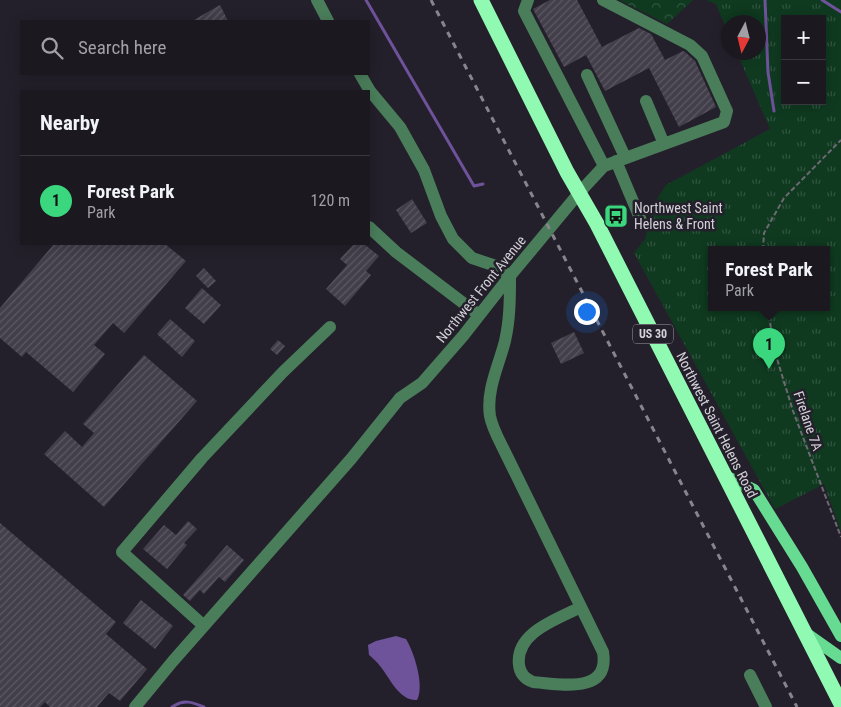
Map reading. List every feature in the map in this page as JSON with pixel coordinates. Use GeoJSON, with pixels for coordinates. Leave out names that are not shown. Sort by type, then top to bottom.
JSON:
{"type":"FeatureCollection","features":[{"type":"Feature","properties":{"kind":"highway","name":"Northwest Saint Helens Road"},"geometry":{"type":"LineString","coordinates":[[481,0],[567,172],[597,224],[841,704]]}},
{"type":"Feature","properties":{"kind":"main road"},"geometry":{"type":"LineString","coordinates":[[725,476],[754,490],[802,567],[841,636]]}},
{"type":"Feature","properties":{"kind":"main road"},"geometry":{"type":"LineString","coordinates":[[804,632],[841,658]]}},
{"type":"Feature","properties":{"kind":"lane"},"geometry":{"type":"LineString","coordinates":[[317,0],[327,20]]}},
{"type":"Feature","properties":{"kind":"lane"},"geometry":{"type":"LineString","coordinates":[[528,0],[524,11],[604,166],[724,122],[727,111],[702,56],[690,45],[604,0]]}},
{"type":"Feature","properties":{"kind":"lane"},"geometry":{"type":"LineString","coordinates":[[361,75],[405,136],[424,170],[453,240],[472,258],[496,266],[510,276],[510,310],[505,340],[492,385],[490,417],[503,448],[581,607],[603,652],[605,661],[598,677],[583,684],[533,682],[526,680],[520,671],[519,658],[520,651],[529,635],[581,607]]}},
{"type":"Feature","properties":{"kind":"lane"},"geometry":{"type":"LineString","coordinates":[[587,75],[621,159],[642,223]]}},
{"type":"Feature","properties":{"kind":"lane"},"geometry":{"type":"LineString","coordinates":[[646,101],[664,144]]}},
{"type":"Feature","properties":{"kind":"lane","name":"Northwest Front Avenue"},"geometry":{"type":"LineString","coordinates":[[135,707],[351,459],[400,398],[422,383],[579,193],[604,166]]}},
{"type":"Feature","properties":{"kind":"lane"},"geometry":{"type":"LineString","coordinates":[[370,228],[396,252],[479,314]]}},
{"type":"Feature","properties":{"kind":"lane"},"geometry":{"type":"LineString","coordinates":[[204,626],[122,552],[202,458],[283,372],[330,327]]}},
{"type":"Feature","properties":{"kind":"lane"},"geometry":{"type":"LineString","coordinates":[[750,675],[766,707]]}},
{"type":"Feature","properties":{"kind":"path"},"geometry":{"type":"LineString","coordinates":[[764,246],[764,233],[784,198],[841,140]]}},
{"type":"Feature","properties":{"kind":"path","name":"Firelane 7A"},"geometry":{"type":"LineString","coordinates":[[768,311],[774,349],[793,411],[841,537]]}},
{"type":"Feature","properties":{"kind":"green space"},"geometry":{"type":"Polygon","coordinates":[[[619,0],[693,0],[667,24],[619,0]]]}},
{"type":"Feature","properties":{"kind":"green space"},"geometry":{"type":"Polygon","coordinates":[[[706,0],[841,0],[841,532],[824,484],[775,509],[634,253],[645,239],[654,204],[666,185],[770,129],[740,60],[766,60],[766,15],[721,16],[716,4],[706,0]]]}},
{"type":"Feature","properties":{"kind":"shaded area"},"geometry":{"type":"Polygon","coordinates":[[[396,636],[406,639],[415,660],[420,686],[417,700],[405,697],[400,693],[369,655],[368,645],[396,636]]]}},
{"type":"Feature","properties":{"kind":"building"},"geometry":{"type":"Polygon","coordinates":[[[550,0],[577,0],[602,47],[639,28],[651,34],[665,60],[683,51],[685,52],[695,61],[716,107],[679,127],[649,68],[605,91],[586,55],[564,67],[533,9],[550,0]]]}},
{"type":"Feature","properties":{"kind":"building"},"geometry":{"type":"Polygon","coordinates":[[[220,5],[228,20],[194,20],[220,5]]]}},
{"type":"Feature","properties":{"kind":"building"},"geometry":{"type":"Polygon","coordinates":[[[412,199],[427,223],[411,233],[396,210],[412,199]]]}},
{"type":"Feature","properties":{"kind":"building"},"geometry":{"type":"Polygon","coordinates":[[[53,245],[166,245],[186,261],[124,333],[113,323],[94,345],[105,354],[73,392],[26,352],[22,357],[0,338],[0,308],[53,245]]]}},
{"type":"Feature","properties":{"kind":"building"},"geometry":{"type":"Polygon","coordinates":[[[353,245],[365,245],[379,256],[366,271],[371,275],[345,306],[326,289],[347,265],[340,259],[353,245]]]}},
{"type":"Feature","properties":{"kind":"building"},"geometry":{"type":"Polygon","coordinates":[[[204,268],[216,281],[208,288],[196,276],[204,268]]]}},
{"type":"Feature","properties":{"kind":"building"},"geometry":{"type":"Polygon","coordinates":[[[202,288],[221,305],[204,324],[185,308],[202,288]]]}},
{"type":"Feature","properties":{"kind":"building"},"geometry":{"type":"Polygon","coordinates":[[[170,319],[195,341],[182,357],[157,334],[170,319]]]}},
{"type":"Feature","properties":{"kind":"building"},"geometry":{"type":"Polygon","coordinates":[[[574,332],[584,353],[561,364],[551,343],[574,332]]]}},
{"type":"Feature","properties":{"kind":"building"},"geometry":{"type":"Polygon","coordinates":[[[278,340],[285,346],[277,355],[270,349],[278,340]]]}},
{"type":"Feature","properties":{"kind":"building"},"geometry":{"type":"Polygon","coordinates":[[[144,355],[197,401],[104,507],[44,454],[65,431],[82,447],[94,433],[83,424],[144,355]]]}},
{"type":"Feature","properties":{"kind":"building"},"geometry":{"type":"Polygon","coordinates":[[[188,521],[197,529],[184,543],[187,545],[167,569],[143,549],[164,525],[176,535],[188,521]]]}},
{"type":"Feature","properties":{"kind":"building"},"geometry":{"type":"Polygon","coordinates":[[[0,523],[116,622],[106,634],[147,669],[120,701],[109,693],[97,707],[50,707],[45,702],[40,707],[0,707],[0,523]]]}},
{"type":"Feature","properties":{"kind":"building"},"geometry":{"type":"Polygon","coordinates":[[[227,545],[244,560],[225,582],[219,577],[204,594],[200,590],[190,601],[183,595],[227,545]]]}},
{"type":"Feature","properties":{"kind":"building"},"geometry":{"type":"Polygon","coordinates":[[[141,600],[173,626],[155,649],[123,623],[141,600]]]}},
{"type":"Feature","properties":{"kind":"waterway"},"geometry":{"type":"LineString","coordinates":[[366,0],[474,186],[483,184]]}},
{"type":"Feature","properties":{"kind":"waterway"},"geometry":{"type":"LineString","coordinates":[[765,0],[768,72],[774,111]]}},
{"type":"Feature","properties":{"kind":"waterway"},"geometry":{"type":"LineString","coordinates":[[822,0],[841,12]]}},
{"type":"Feature","properties":{"kind":"waterway"},"geometry":{"type":"LineString","coordinates":[[172,707],[188,702],[204,707]]}},
{"type":"Feature","properties":{"kind":"railway"},"geometry":{"type":"LineString","coordinates":[[431,0],[797,707]]}},
{"type":"Feature","properties":{"kind":"place","name":"Northwest Saint Helens & Front"},"geometry":{"type":"Point","coordinates":[616,216]}},
{"type":"Feature","properties":{"kind":"place","name":"Forest Park"},"geometry":{"type":"Point","coordinates":[769,369]}}]}
